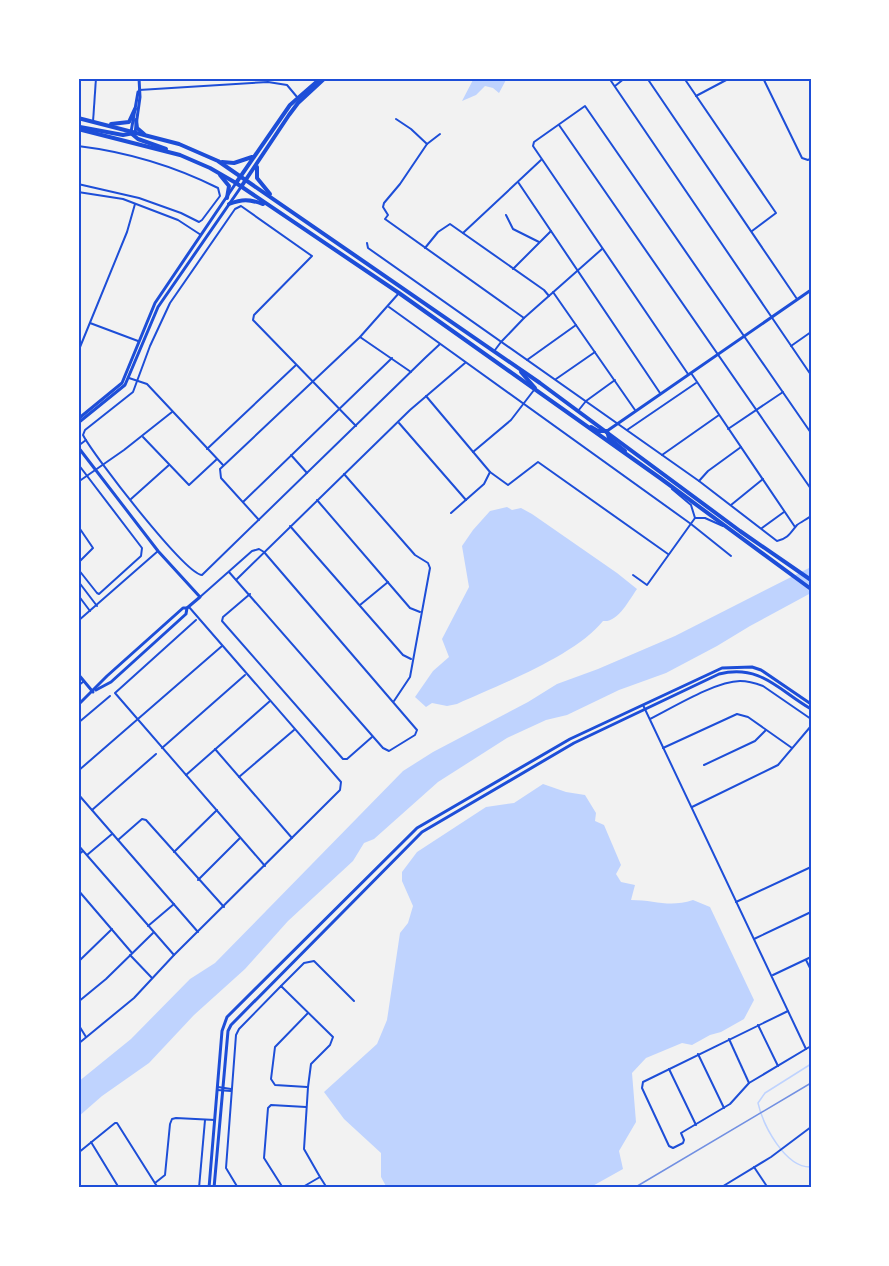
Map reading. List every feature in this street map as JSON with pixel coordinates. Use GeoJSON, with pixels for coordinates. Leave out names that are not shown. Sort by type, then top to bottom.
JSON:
{"type":"FeatureCollection","features":[{"type":"Feature","properties":{"kind":"main road"},"geometry":{"type":"LineString","coordinates":[[241,187],[297,97],[323,78]]}},
{"type":"Feature","properties":{"kind":"main road"},"geometry":{"type":"LineString","coordinates":[[236,183],[287,113],[323,78]]}},
{"type":"Feature","properties":{"kind":"main road"},"geometry":{"type":"LineString","coordinates":[[107,125],[129,122],[135,109]]}},
{"type":"Feature","properties":{"kind":"main road"},"geometry":{"type":"LineString","coordinates":[[78,118],[191,148],[218,161],[607,431],[811,580]]}},
{"type":"Feature","properties":{"kind":"main road"},"geometry":{"type":"LineString","coordinates":[[136,120],[138,130],[148,136]]}},
{"type":"Feature","properties":{"kind":"main road"},"geometry":{"type":"LineString","coordinates":[[78,128],[123,135],[133,133]]}},
{"type":"Feature","properties":{"kind":"main road"},"geometry":{"type":"LineString","coordinates":[[78,128],[180,155]]}},
{"type":"Feature","properties":{"kind":"main road"},"geometry":{"type":"LineString","coordinates":[[133,133],[138,139],[216,171],[236,183],[399,293],[535,389],[811,589]]}},
{"type":"Feature","properties":{"kind":"main road"},"geometry":{"type":"LineString","coordinates":[[218,161],[234,163],[254,156]]}},
{"type":"Feature","properties":{"kind":"main road"},"geometry":{"type":"LineString","coordinates":[[259,161],[256,170],[257,178],[274,199]]}},
{"type":"Feature","properties":{"kind":"main road"},"geometry":{"type":"LineString","coordinates":[[216,171],[229,186],[227,198]]}},
{"type":"Feature","properties":{"kind":"main road"},"geometry":{"type":"LineString","coordinates":[[229,204],[240,199],[248,199],[269,206]]}},
{"type":"Feature","properties":{"kind":"main road"},"geometry":{"type":"LineString","coordinates":[[519,369],[535,389]]}},
{"type":"Feature","properties":{"kind":"main road"},"geometry":{"type":"LineString","coordinates":[[576,418],[598,431],[607,431]]}},
{"type":"Feature","properties":{"kind":"main road"},"geometry":{"type":"LineString","coordinates":[[607,431],[609,438],[635,460]]}},
{"type":"Feature","properties":{"kind":"street"},"geometry":{"type":"LineString","coordinates":[[93,122],[96,78]]}},
{"type":"Feature","properties":{"kind":"street"},"geometry":{"type":"LineString","coordinates":[[133,133],[140,97],[139,78]]}},
{"type":"Feature","properties":{"kind":"street"},"geometry":{"type":"LineString","coordinates":[[268,82],[271,78]]}},
{"type":"Feature","properties":{"kind":"street"},"geometry":{"type":"LineString","coordinates":[[609,78],[811,375]]}},
{"type":"Feature","properties":{"kind":"street"},"geometry":{"type":"LineString","coordinates":[[615,86],[625,78]]}},
{"type":"Feature","properties":{"kind":"street"},"geometry":{"type":"LineString","coordinates":[[647,78],[797,299]]}},
{"type":"Feature","properties":{"kind":"street"},"geometry":{"type":"LineString","coordinates":[[684,78],[776,213],[752,231]]}},
{"type":"Feature","properties":{"kind":"street"},"geometry":{"type":"LineString","coordinates":[[696,96],[730,78]]}},
{"type":"Feature","properties":{"kind":"street"},"geometry":{"type":"LineString","coordinates":[[763,78],[802,158],[808,160],[811,158]]}},
{"type":"Feature","properties":{"kind":"street"},"geometry":{"type":"LineString","coordinates":[[139,90],[268,82],[287,85],[297,97]]}},
{"type":"Feature","properties":{"kind":"street"},"geometry":{"type":"LineString","coordinates":[[133,133],[139,90]]}},
{"type":"Feature","properties":{"kind":"street"},"geometry":{"type":"LineString","coordinates":[[795,527],[697,382],[541,160],[533,146],[534,142],[585,106],[811,433]]}},
{"type":"Feature","properties":{"kind":"street"},"geometry":{"type":"LineString","coordinates":[[396,119],[427,144]]}},
{"type":"Feature","properties":{"kind":"street"},"geometry":{"type":"LineString","coordinates":[[559,124],[811,489]]}},
{"type":"Feature","properties":{"kind":"street"},"geometry":{"type":"LineString","coordinates":[[440,134],[427,144],[384,203],[383,207],[388,215],[385,219],[524,318]]}},
{"type":"Feature","properties":{"kind":"street"},"geometry":{"type":"LineString","coordinates":[[78,146],[151,160],[218,188],[220,196],[199,222],[139,198],[78,184]]}},
{"type":"Feature","properties":{"kind":"street"},"geometry":{"type":"LineString","coordinates":[[463,233],[541,160]]}},
{"type":"Feature","properties":{"kind":"street"},"geometry":{"type":"LineString","coordinates":[[518,182],[660,393]]}},
{"type":"Feature","properties":{"kind":"street"},"geometry":{"type":"LineString","coordinates":[[78,421],[121,390],[129,378],[155,303],[236,183]]}},
{"type":"Feature","properties":{"kind":"street"},"geometry":{"type":"LineString","coordinates":[[122,383],[158,307],[241,187]]}},
{"type":"Feature","properties":{"kind":"street"},"geometry":{"type":"LineString","coordinates":[[99,194],[101,188]]}},
{"type":"Feature","properties":{"kind":"street"},"geometry":{"type":"LineString","coordinates":[[78,192],[99,194],[135,204],[178,220],[201,236]]}},
{"type":"Feature","properties":{"kind":"street"},"geometry":{"type":"LineString","coordinates":[[78,352],[127,232],[135,204]]}},
{"type":"Feature","properties":{"kind":"street"},"geometry":{"type":"LineString","coordinates":[[356,426],[252,317],[312,256],[241,206],[235,209],[170,303],[150,346],[133,392],[85,430],[83,435],[167,546],[197,575],[202,575],[356,426],[440,344]]}},
{"type":"Feature","properties":{"kind":"street"},"geometry":{"type":"LineString","coordinates":[[178,220],[181,213]]}},
{"type":"Feature","properties":{"kind":"street"},"geometry":{"type":"LineString","coordinates":[[506,215],[513,229],[539,242]]}},
{"type":"Feature","properties":{"kind":"street"},"geometry":{"type":"LineString","coordinates":[[425,248],[438,232],[450,224],[544,290],[549,296]]}},
{"type":"Feature","properties":{"kind":"street"},"geometry":{"type":"LineString","coordinates":[[513,269],[551,231]]}},
{"type":"Feature","properties":{"kind":"street"},"geometry":{"type":"LineString","coordinates":[[368,243],[369,249],[663,455],[777,541],[781,541],[811,516]]}},
{"type":"Feature","properties":{"kind":"street"},"geometry":{"type":"LineString","coordinates":[[494,353],[501,342],[524,318],[602,248]]}},
{"type":"Feature","properties":{"kind":"street"},"geometry":{"type":"LineString","coordinates":[[188,262],[194,267]]}},
{"type":"Feature","properties":{"kind":"street"},"geometry":{"type":"LineString","coordinates":[[607,431],[811,290]]}},
{"type":"Feature","properties":{"kind":"street"},"geometry":{"type":"LineString","coordinates":[[553,292],[635,410]]}},
{"type":"Feature","properties":{"kind":"street"},"geometry":{"type":"LineString","coordinates":[[259,520],[220,478],[220,468],[360,337],[389,307],[399,293]]}},
{"type":"Feature","properties":{"kind":"street"},"geometry":{"type":"LineString","coordinates":[[389,307],[691,524],[731,556]]}},
{"type":"Feature","properties":{"kind":"street"},"geometry":{"type":"LineString","coordinates":[[90,323],[150,346]]}},
{"type":"Feature","properties":{"kind":"street"},"geometry":{"type":"LineString","coordinates":[[527,360],[576,325]]}},
{"type":"Feature","properties":{"kind":"street"},"geometry":{"type":"LineString","coordinates":[[791,346],[811,332]]}},
{"type":"Feature","properties":{"kind":"street"},"geometry":{"type":"LineString","coordinates":[[360,337],[411,372]]}},
{"type":"Feature","properties":{"kind":"street"},"geometry":{"type":"LineString","coordinates":[[556,379],[595,352]]}},
{"type":"Feature","properties":{"kind":"street"},"geometry":{"type":"LineString","coordinates":[[243,502],[392,358]]}},
{"type":"Feature","properties":{"kind":"street"},"geometry":{"type":"LineString","coordinates":[[236,579],[426,396],[465,363]]}},
{"type":"Feature","properties":{"kind":"street"},"geometry":{"type":"LineString","coordinates":[[207,449],[297,364]]}},
{"type":"Feature","properties":{"kind":"street"},"geometry":{"type":"LineString","coordinates":[[127,369],[129,378]]}},
{"type":"Feature","properties":{"kind":"street"},"geometry":{"type":"LineString","coordinates":[[129,378],[147,384],[223,465]]}},
{"type":"Feature","properties":{"kind":"street"},"geometry":{"type":"LineString","coordinates":[[78,421],[129,378]]}},
{"type":"Feature","properties":{"kind":"street"},"geometry":{"type":"LineString","coordinates":[[578,411],[586,400],[615,381]]}},
{"type":"Feature","properties":{"kind":"street"},"geometry":{"type":"LineString","coordinates":[[627,430],[697,382]]}},
{"type":"Feature","properties":{"kind":"street"},"geometry":{"type":"LineString","coordinates":[[473,452],[511,420],[535,389]]}},
{"type":"Feature","properties":{"kind":"street"},"geometry":{"type":"LineString","coordinates":[[729,429],[783,392]]}},
{"type":"Feature","properties":{"kind":"street"},"geometry":{"type":"LineString","coordinates":[[426,396],[490,472],[509,484],[538,462],[668,554]]}},
{"type":"Feature","properties":{"kind":"street"},"geometry":{"type":"LineString","coordinates":[[78,482],[96,471],[173,412]]}},
{"type":"Feature","properties":{"kind":"street"},"geometry":{"type":"LineString","coordinates":[[663,455],[719,415]]}},
{"type":"Feature","properties":{"kind":"street"},"geometry":{"type":"LineString","coordinates":[[398,423],[466,500]]}},
{"type":"Feature","properties":{"kind":"street"},"geometry":{"type":"LineString","coordinates":[[142,436],[189,485],[217,459]]}},
{"type":"Feature","properties":{"kind":"street"},"geometry":{"type":"LineString","coordinates":[[86,440],[78,447],[158,551],[200,597]]}},
{"type":"Feature","properties":{"kind":"street"},"geometry":{"type":"LineString","coordinates":[[699,481],[708,471],[741,447]]}},
{"type":"Feature","properties":{"kind":"street"},"geometry":{"type":"LineString","coordinates":[[291,455],[307,473]]}},
{"type":"Feature","properties":{"kind":"street"},"geometry":{"type":"LineString","coordinates":[[78,464],[143,552],[99,594],[78,569]]}},
{"type":"Feature","properties":{"kind":"street"},"geometry":{"type":"LineString","coordinates":[[131,499],[169,465]]}},
{"type":"Feature","properties":{"kind":"street"},"geometry":{"type":"LineString","coordinates":[[451,513],[484,484],[490,472]]}},
{"type":"Feature","properties":{"kind":"street"},"geometry":{"type":"LineString","coordinates":[[344,474],[415,555],[428,563],[430,568],[410,676],[394,701]]}},
{"type":"Feature","properties":{"kind":"street"},"geometry":{"type":"LineString","coordinates":[[660,478],[691,505],[695,518]]}},
{"type":"Feature","properties":{"kind":"street"},"geometry":{"type":"LineString","coordinates":[[731,505],[763,479]]}},
{"type":"Feature","properties":{"kind":"street"},"geometry":{"type":"LineString","coordinates":[[317,500],[410,608],[422,612]]}},
{"type":"Feature","properties":{"kind":"street"},"geometry":{"type":"LineString","coordinates":[[762,528],[785,512]]}},
{"type":"Feature","properties":{"kind":"street"},"geometry":{"type":"LineString","coordinates":[[633,575],[646,585],[695,518]]}},
{"type":"Feature","properties":{"kind":"street"},"geometry":{"type":"LineString","coordinates":[[695,518],[705,518],[728,529]]}},
{"type":"Feature","properties":{"kind":"street"},"geometry":{"type":"LineString","coordinates":[[78,525],[93,548],[78,563]]}},
{"type":"Feature","properties":{"kind":"street"},"geometry":{"type":"LineString","coordinates":[[291,526],[403,655],[413,659]]}},
{"type":"Feature","properties":{"kind":"street"},"geometry":{"type":"LineString","coordinates":[[93,691],[111,682],[186,614],[188,608],[200,597],[252,551],[259,549],[394,701],[417,730],[416,735],[389,751],[383,748],[229,572]]}},
{"type":"Feature","properties":{"kind":"street"},"geometry":{"type":"LineString","coordinates":[[78,621],[158,551]]}},
{"type":"Feature","properties":{"kind":"street"},"geometry":{"type":"LineString","coordinates":[[78,581],[97,606]]}},
{"type":"Feature","properties":{"kind":"street"},"geometry":{"type":"LineString","coordinates":[[360,606],[388,582]]}},
{"type":"Feature","properties":{"kind":"street"},"geometry":{"type":"LineString","coordinates":[[250,594],[223,617],[222,621],[344,759],[347,759],[373,736]]}},
{"type":"Feature","properties":{"kind":"street"},"geometry":{"type":"LineString","coordinates":[[78,595],[90,611]]}},
{"type":"Feature","properties":{"kind":"street"},"geometry":{"type":"LineString","coordinates":[[78,705],[183,608],[188,608]]}},
{"type":"Feature","properties":{"kind":"street"},"geometry":{"type":"LineString","coordinates":[[78,1044],[134,998],[174,955],[340,790],[341,782],[188,608]]}},
{"type":"Feature","properties":{"kind":"street"},"geometry":{"type":"LineString","coordinates":[[197,619],[115,692],[116,697],[265,866]]}},
{"type":"Feature","properties":{"kind":"street"},"geometry":{"type":"LineString","coordinates":[[78,771],[222,646]]}},
{"type":"Feature","properties":{"kind":"street"},"geometry":{"type":"LineString","coordinates":[[208,1188],[222,1031],[227,1017],[417,828],[570,739],[722,668],[735,666],[761,670],[811,704]]}},
{"type":"Feature","properties":{"kind":"street"},"geometry":{"type":"LineString","coordinates":[[214,1188],[228,1031],[235,1020],[422,832],[574,744],[719,674],[733,671],[756,674],[811,710]]}},
{"type":"Feature","properties":{"kind":"street"},"geometry":{"type":"LineString","coordinates":[[78,674],[93,691]]}},
{"type":"Feature","properties":{"kind":"street"},"geometry":{"type":"LineString","coordinates":[[162,748],[246,674]]}},
{"type":"Feature","properties":{"kind":"street"},"geometry":{"type":"LineString","coordinates":[[78,686],[84,681]]}},
{"type":"Feature","properties":{"kind":"street"},"geometry":{"type":"LineString","coordinates":[[650,719],[712,689],[739,681],[763,686],[811,719]]}},
{"type":"Feature","properties":{"kind":"street"},"geometry":{"type":"LineString","coordinates":[[78,723],[110,696]]}},
{"type":"Feature","properties":{"kind":"street"},"geometry":{"type":"LineString","coordinates":[[186,775],[270,701]]}},
{"type":"Feature","properties":{"kind":"street"},"geometry":{"type":"LineString","coordinates":[[643,705],[806,1049]]}},
{"type":"Feature","properties":{"kind":"street"},"geometry":{"type":"LineString","coordinates":[[663,748],[737,714],[748,717],[792,748]]}},
{"type":"Feature","properties":{"kind":"street"},"geometry":{"type":"LineString","coordinates":[[691,808],[778,765],[811,726]]}},
{"type":"Feature","properties":{"kind":"street"},"geometry":{"type":"LineString","coordinates":[[239,777],[294,729]]}},
{"type":"Feature","properties":{"kind":"street"},"geometry":{"type":"LineString","coordinates":[[704,765],[755,741],[766,730]]}},
{"type":"Feature","properties":{"kind":"street"},"geometry":{"type":"LineString","coordinates":[[215,749],[292,838]]}},
{"type":"Feature","properties":{"kind":"street"},"geometry":{"type":"LineString","coordinates":[[92,810],[156,754]]}},
{"type":"Feature","properties":{"kind":"street"},"geometry":{"type":"LineString","coordinates":[[78,794],[198,932]]}},
{"type":"Feature","properties":{"kind":"street"},"geometry":{"type":"LineString","coordinates":[[174,852],[217,810]]}},
{"type":"Feature","properties":{"kind":"street"},"geometry":{"type":"LineString","coordinates":[[118,840],[144,819],[224,907]]}},
{"type":"Feature","properties":{"kind":"street"},"geometry":{"type":"LineString","coordinates":[[87,855],[113,833]]}},
{"type":"Feature","properties":{"kind":"street"},"geometry":{"type":"LineString","coordinates":[[198,880],[240,838]]}},
{"type":"Feature","properties":{"kind":"street"},"geometry":{"type":"LineString","coordinates":[[78,845],[174,955]]}},
{"type":"Feature","properties":{"kind":"street"},"geometry":{"type":"LineString","coordinates":[[78,855],[83,850]]}},
{"type":"Feature","properties":{"kind":"street"},"geometry":{"type":"LineString","coordinates":[[736,902],[811,867]]}},
{"type":"Feature","properties":{"kind":"street"},"geometry":{"type":"LineString","coordinates":[[78,890],[152,978]]}},
{"type":"Feature","properties":{"kind":"street"},"geometry":{"type":"LineString","coordinates":[[148,926],[174,904]]}},
{"type":"Feature","properties":{"kind":"street"},"geometry":{"type":"LineString","coordinates":[[754,939],[811,912]]}},
{"type":"Feature","properties":{"kind":"street"},"geometry":{"type":"LineString","coordinates":[[78,962],[112,929]]}},
{"type":"Feature","properties":{"kind":"street"},"geometry":{"type":"LineString","coordinates":[[78,1002],[106,979],[154,932]]}},
{"type":"Feature","properties":{"kind":"street"},"geometry":{"type":"LineString","coordinates":[[772,975],[811,957]]}},
{"type":"Feature","properties":{"kind":"street"},"geometry":{"type":"LineString","coordinates":[[806,960],[811,970]]}},
{"type":"Feature","properties":{"kind":"street"},"geometry":{"type":"LineString","coordinates":[[238,1188],[226,1168],[237,1032],[306,962],[314,961],[354,1001]]}},
{"type":"Feature","properties":{"kind":"street"},"geometry":{"type":"LineString","coordinates":[[280,987],[333,1037],[330,1045],[311,1064],[304,1149],[327,1188]]}},
{"type":"Feature","properties":{"kind":"street"},"geometry":{"type":"LineString","coordinates":[[788,1011],[645,1080],[642,1088],[669,1146],[673,1148],[683,1143],[681,1133],[730,1104],[749,1083],[811,1046]]}},
{"type":"Feature","properties":{"kind":"street"},"geometry":{"type":"LineString","coordinates":[[308,1013],[275,1047],[271,1079],[275,1085],[308,1087]]}},
{"type":"Feature","properties":{"kind":"street"},"geometry":{"type":"LineString","coordinates":[[78,1024],[86,1037]]}},
{"type":"Feature","properties":{"kind":"street"},"geometry":{"type":"LineString","coordinates":[[758,1025],[778,1066]]}},
{"type":"Feature","properties":{"kind":"street"},"geometry":{"type":"LineString","coordinates":[[729,1040],[749,1083]]}},
{"type":"Feature","properties":{"kind":"street"},"geometry":{"type":"LineString","coordinates":[[698,1054],[724,1108]]}},
{"type":"Feature","properties":{"kind":"street"},"geometry":{"type":"LineString","coordinates":[[669,1069],[696,1125]]}},
{"type":"Feature","properties":{"kind":"street"},"geometry":{"type":"LineString","coordinates":[[218,1088],[231,1090]]}},
{"type":"Feature","properties":{"kind":"street"},"geometry":{"type":"LineString","coordinates":[[283,1188],[264,1158],[268,1108],[271,1105],[306,1107]]}},
{"type":"Feature","properties":{"kind":"street"},"geometry":{"type":"LineString","coordinates":[[155,1183],[165,1175],[170,1124],[174,1118],[215,1120]]}},
{"type":"Feature","properties":{"kind":"street"},"geometry":{"type":"LineString","coordinates":[[199,1188],[205,1120]]}},
{"type":"Feature","properties":{"kind":"street"},"geometry":{"type":"LineString","coordinates":[[78,1153],[103,1130],[117,1123],[158,1188]]}},
{"type":"Feature","properties":{"kind":"street"},"geometry":{"type":"LineString","coordinates":[[723,1187],[771,1157],[811,1126]]}},
{"type":"Feature","properties":{"kind":"street"},"geometry":{"type":"LineString","coordinates":[[91,1142],[119,1188]]}},
{"type":"Feature","properties":{"kind":"street"},"geometry":{"type":"LineString","coordinates":[[754,1167],[768,1188]]}},
{"type":"Feature","properties":{"kind":"street"},"geometry":{"type":"LineString","coordinates":[[301,1188],[320,1177]]}},
{"type":"Feature","properties":{"kind":"water"},"geometry":{"type":"Polygon","coordinates":[[[474,78],[507,78],[499,93],[485,86],[476,95],[462,101],[474,78]]]}},
{"type":"Feature","properties":{"kind":"water"},"geometry":{"type":"Polygon","coordinates":[[[507,507],[512,510],[521,508],[532,514],[637,589],[618,615],[608,621],[603,621],[590,634],[556,658],[457,704],[447,706],[432,703],[426,707],[415,697],[433,671],[449,657],[442,639],[469,587],[462,546],[490,511],[507,507]]]}},
{"type":"Feature","properties":{"kind":"water"},"geometry":{"type":"Polygon","coordinates":[[[811,567],[811,593],[666,673],[619,690],[567,715],[546,720],[507,738],[438,782],[374,839],[364,843],[353,861],[288,921],[245,969],[194,1015],[149,1063],[102,1096],[78,1117],[78,1082],[131,1039],[190,979],[215,963],[403,771],[557,684],[675,636],[811,567]]]}},
{"type":"Feature","properties":{"kind":"water"},"geometry":{"type":"Polygon","coordinates":[[[543,784],[566,792],[585,795],[596,813],[595,821],[604,825],[621,865],[616,874],[621,882],[635,885],[631,900],[669,904],[693,900],[710,907],[754,1000],[744,1019],[692,1045],[682,1043],[646,1058],[632,1073],[636,1122],[619,1151],[623,1169],[589,1188],[387,1188],[381,1177],[381,1153],[344,1119],[324,1092],[377,1044],[387,1020],[400,933],[408,923],[413,906],[402,881],[402,872],[417,852],[486,807],[514,803],[543,784]]]}},
{"type":"Feature","properties":{"kind":"waterway"},"geometry":{"type":"LineString","coordinates":[[811,1064],[765,1093],[758,1103],[770,1133],[784,1153],[792,1161],[811,1167]]}},
{"type":"Feature","properties":{"kind":"railway"},"geometry":{"type":"LineString","coordinates":[[634,1188],[811,1083]]}}]}
